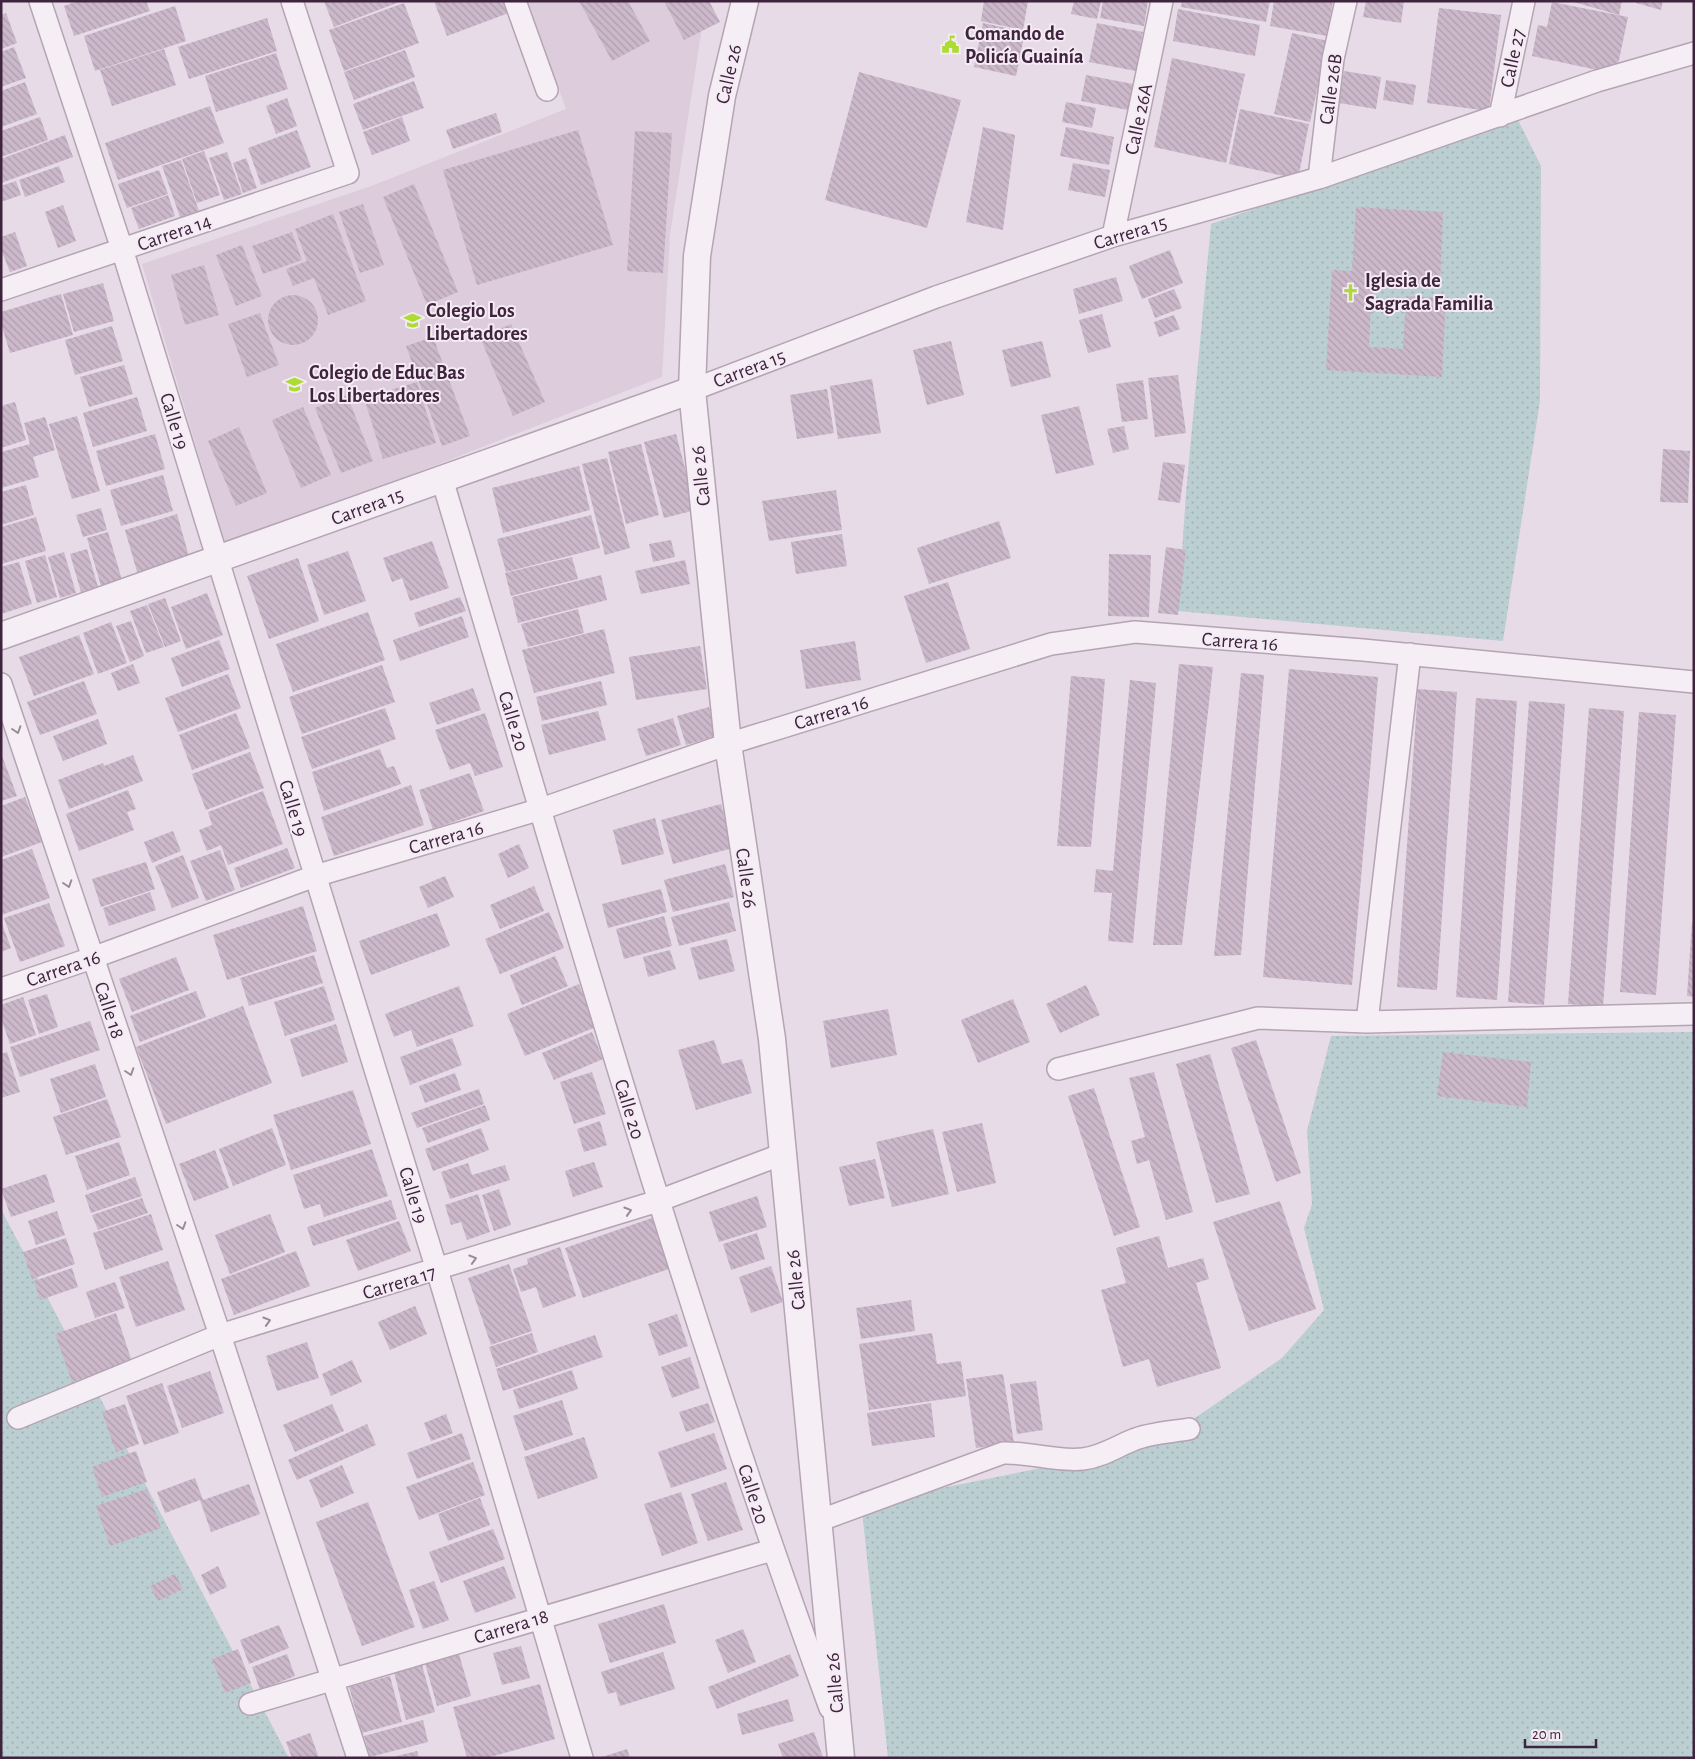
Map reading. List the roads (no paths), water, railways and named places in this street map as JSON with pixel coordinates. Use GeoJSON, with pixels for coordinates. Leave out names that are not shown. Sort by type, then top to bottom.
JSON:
{"type":"FeatureCollection","features":[{"type":"Feature","properties":{"kind":"street","name":"Calle 19"},"geometry":{"type":"LineString","coordinates":[[40,1],[122,249],[438,1270],[582,1758]]}},
{"type":"Feature","properties":{"kind":"street","name":"Carrera 14"},"geometry":{"type":"LineString","coordinates":[[1,290],[348,173],[292,1]]}},
{"type":"Feature","properties":{"kind":"street"},"geometry":{"type":"LineString","coordinates":[[515,1],[547,90]]}},
{"type":"Feature","properties":{"kind":"street","name":"Calle 26"},"geometry":{"type":"LineString","coordinates":[[746,1],[722,96],[697,256],[692,390],[728,744],[772,1039],[841,1758]]}},
{"type":"Feature","properties":{"kind":"street","name":"Calle 26A"},"geometry":{"type":"LineString","coordinates":[[1113,236],[1162,1]]}},
{"type":"Feature","properties":{"kind":"street","name":"Calle 26B"},"geometry":{"type":"LineString","coordinates":[[1319,178],[1333,59],[1346,1]]}},
{"type":"Feature","properties":{"kind":"street","name":"Calle 27"},"geometry":{"type":"LineString","coordinates":[[1500,116],[1524,1]]}},
{"type":"Feature","properties":{"kind":"street","name":"Carrera 15"},"geometry":{"type":"LineString","coordinates":[[1,636],[692,390],[936,297],[1113,236],[1319,178],[1597,81],[1694,53]]}},
{"type":"Feature","properties":{"kind":"street","name":"Calle 20"},"geometry":{"type":"LineString","coordinates":[[442,479],[658,1201],[772,1550],[839,1732]]}},
{"type":"Feature","properties":{"kind":"street","name":"Carrera 16"},"geometry":{"type":"LineString","coordinates":[[1,989],[92,958],[315,876],[541,809],[728,744],[1051,644],[1135,632],[1410,654],[1694,682]]}},
{"type":"Feature","properties":{"kind":"street"},"geometry":{"type":"LineString","coordinates":[[1367,1022],[1410,654]]}},
{"type":"Feature","properties":{"kind":"street","name":"Calle 18"},"geometry":{"type":"LineString","coordinates":[[1,684],[220,1336],[334,1679],[358,1758]]}},
{"type":"Feature","properties":{"kind":"street"},"geometry":{"type":"LineString","coordinates":[[1058,1069],[1258,1018],[1367,1022],[1694,1014]]}},
{"type":"Feature","properties":{"kind":"street","name":"Carrera 17"},"geometry":{"type":"LineString","coordinates":[[18,1418],[220,1336],[658,1201],[783,1154]]}},
{"type":"Feature","properties":{"kind":"street"},"geometry":{"type":"LineString","coordinates":[[818,1521],[1003,1453],[1024,1452],[1040,1457],[1084,1459],[1106,1453],[1135,1440],[1190,1429]]}},
{"type":"Feature","properties":{"kind":"street","name":"Carrera 18"},"geometry":{"type":"LineString","coordinates":[[250,1704],[772,1550]]}},
{"type":"Feature","properties":{"kind":"place","name":"Comando de Policía Guainía"},"geometry":{"type":"Point","coordinates":[951,44]}},
{"type":"Feature","properties":{"kind":"place","name":"Iglesia de Sagrada Familia"},"geometry":{"type":"Point","coordinates":[1351,292]}},
{"type":"Feature","properties":{"kind":"place","name":"Colegio Los Libertadores"},"geometry":{"type":"Point","coordinates":[412,321]}},
{"type":"Feature","properties":{"kind":"place","name":"Colegio de Educ Bas Los Libertadores"},"geometry":{"type":"Point","coordinates":[295,384]}}]}
